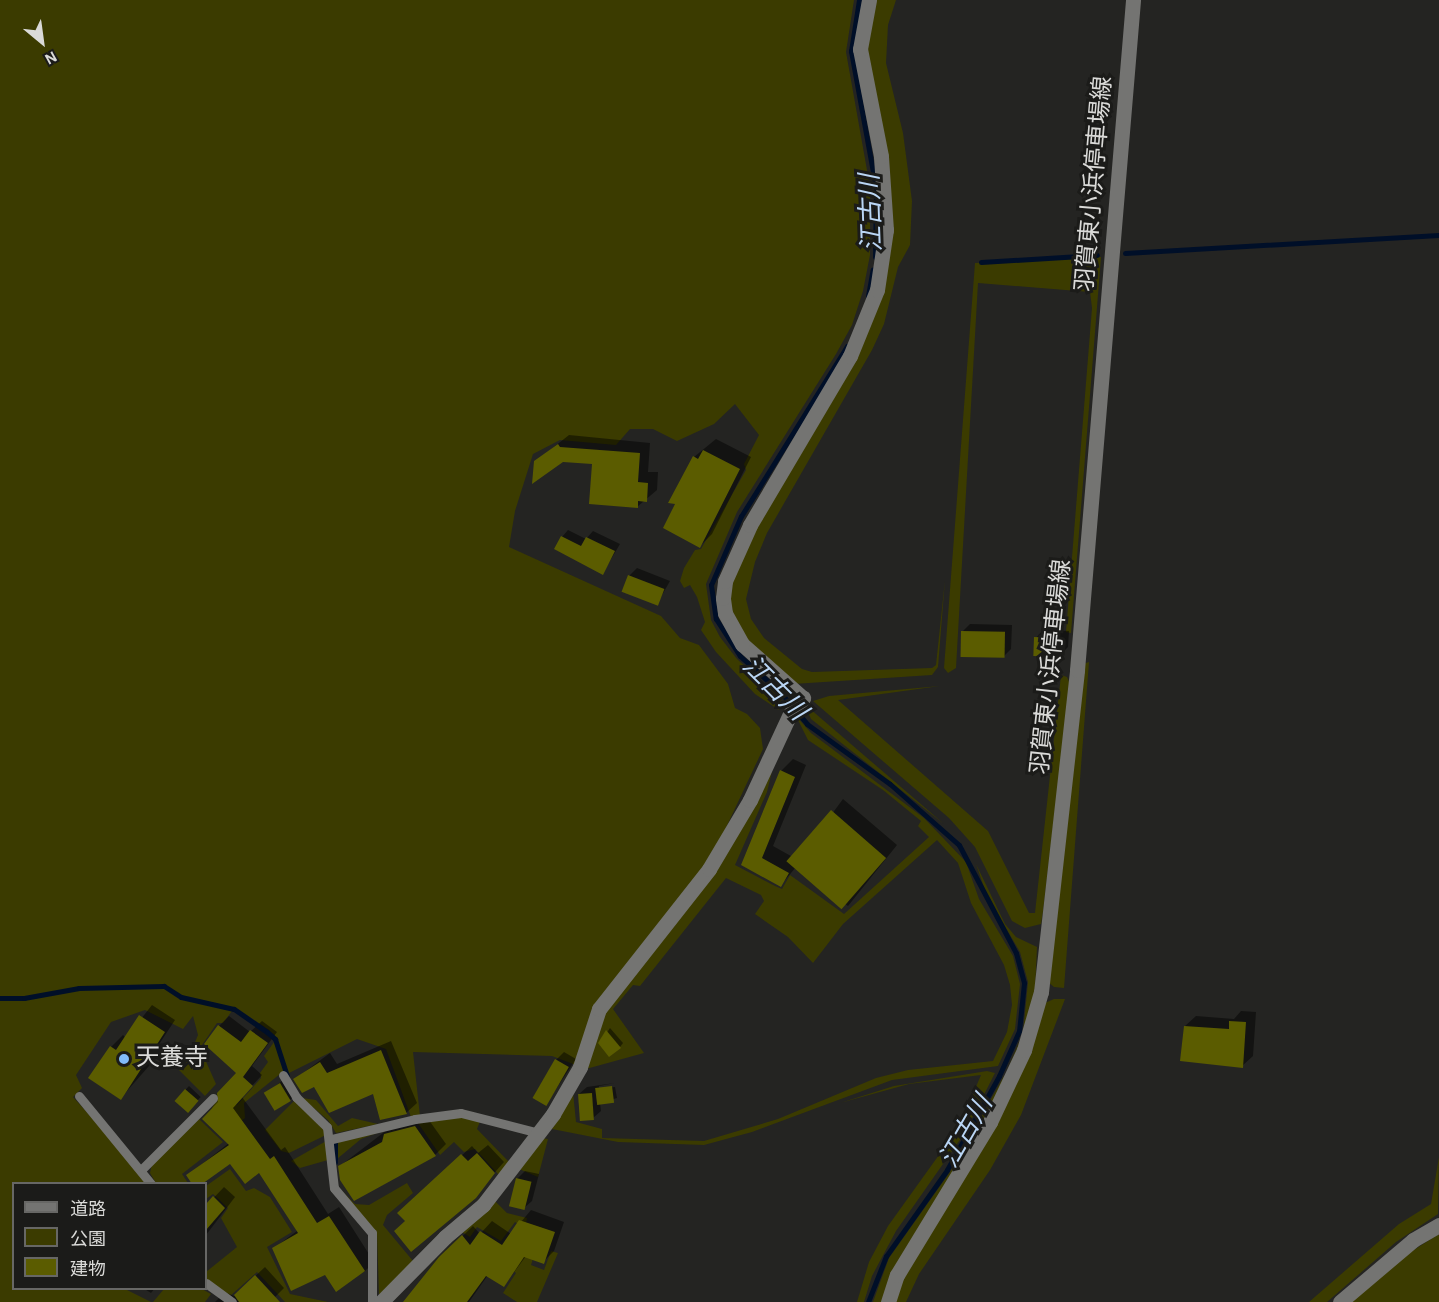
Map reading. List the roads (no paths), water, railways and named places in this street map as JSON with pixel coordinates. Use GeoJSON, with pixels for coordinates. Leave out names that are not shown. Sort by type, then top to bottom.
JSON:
{"type":"FeatureCollection","features":[{"type":"Feature","properties":{"kind":"street"},"geometry":{"type":"LineString","coordinates":[[381,1302],[445,1237],[483,1205],[539,1133],[580,1067],[599,1009],[710,869],[750,800],[793,709],[803,698],[742,644],[725,613],[723,598],[725,581],[750,525],[850,356],[877,290],[886,230],[881,156],[860,49],[869,0]]}},
{"type":"Feature","properties":{"kind":"street","name":"羽賀東小浜停車場線"},"geometry":{"type":"LineString","coordinates":[[888,1302],[897,1275],[990,1122],[1024,1050],[1041,992],[1077,670],[1133,0]]}},
{"type":"Feature","properties":{"kind":"street"},"geometry":{"type":"LineString","coordinates":[[1340,1302],[1413,1240],[1439,1224]]}},
{"type":"Feature","properties":{"kind":"lane"},"geometry":{"type":"LineString","coordinates":[[283,1075],[296,1097],[327,1127],[332,1139],[334,1188],[372,1233],[372,1302]]}},
{"type":"Feature","properties":{"kind":"lane"},"geometry":{"type":"LineString","coordinates":[[79,1095],[142,1168],[150,1182]]}},
{"type":"Feature","properties":{"kind":"lane"},"geometry":{"type":"LineString","coordinates":[[142,1168],[213,1098]]}},
{"type":"Feature","properties":{"kind":"lane"},"geometry":{"type":"LineString","coordinates":[[332,1139],[415,1119],[461,1113],[539,1133]]}},
{"type":"Feature","properties":{"kind":"lane"},"geometry":{"type":"LineString","coordinates":[[207,1284],[232,1302]]}},
{"type":"Feature","properties":{"kind":"waterway","name":"江古川"},"geometry":{"type":"LineString","coordinates":[[859,0],[851,51],[876,188],[875,257]]}},
{"type":"Feature","properties":{"kind":"waterway"},"geometry":{"type":"LineString","coordinates":[[1125,253],[1439,235]]}},
{"type":"Feature","properties":{"kind":"waterway"},"geometry":{"type":"LineString","coordinates":[[981,262],[1097,255]]}},
{"type":"Feature","properties":{"kind":"waterway","name":"江古川"},"geometry":{"type":"LineString","coordinates":[[868,296],[873,269]]}},
{"type":"Feature","properties":{"kind":"waterway","name":"江古川"},"geometry":{"type":"LineString","coordinates":[[847,346],[741,516],[711,585],[716,619],[740,656],[782,694],[807,724],[890,784],[959,845],[1016,953],[1024,983],[1019,1031],[999,1076],[947,1170],[886,1256],[868,1302]]}},
{"type":"Feature","properties":{"kind":"waterway"},"geometry":{"type":"LineString","coordinates":[[0,998],[24,998],[79,988],[164,986],[181,997],[234,1009],[267,1032],[275,1039],[287,1076]]}},
{"type":"Feature","properties":{"kind":"waterway"},"geometry":{"type":"LineString","coordinates":[[335,1142],[335,1162]]}},
{"type":"Feature","properties":{"kind":"place","name":"天養寺"},"geometry":{"type":"Point","coordinates":[124,1059]}}]}
